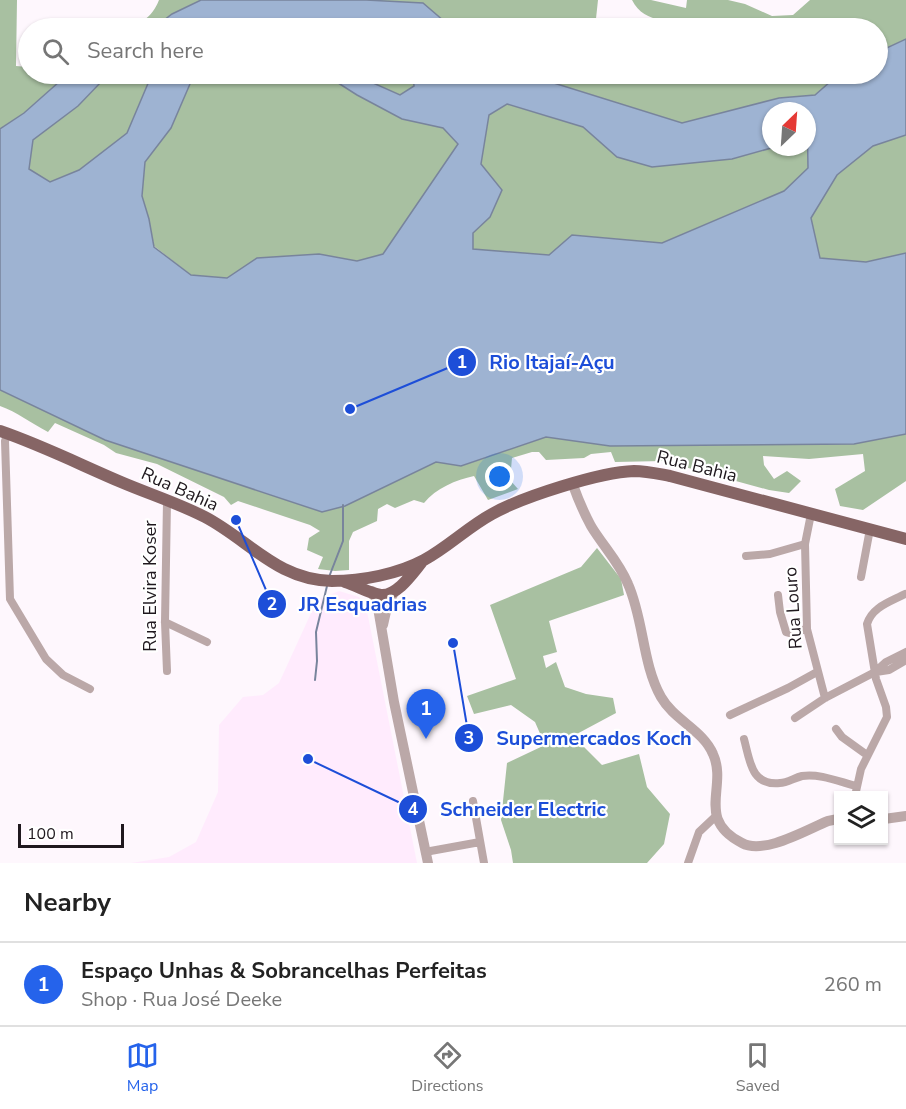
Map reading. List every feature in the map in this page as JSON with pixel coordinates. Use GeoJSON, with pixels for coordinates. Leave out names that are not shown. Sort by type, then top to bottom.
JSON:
{"type":"FeatureCollection","features":[{"type":"Feature","properties":{"kind":"main road","name":"Rua Bahia"},"geometry":{"type":"LineString","coordinates":[[4,432],[208,519],[273,564],[298,575],[330,580],[383,595],[395,590],[424,560],[491,514],[519,501],[613,474],[635,471],[653,473],[906,539]]}},
{"type":"Feature","properties":{"kind":"main road","name":"Rua Bahia"},"geometry":{"type":"LineString","coordinates":[[330,580],[391,573],[424,560]]}},
{"type":"Feature","properties":{"kind":"main road"},"geometry":{"type":"LineString","coordinates":[[391,573],[396,582],[395,590]]}},
{"type":"Feature","properties":{"kind":"main road"},"geometry":{"type":"LineString","coordinates":[[372,576],[370,584],[372,591]]}},
{"type":"Feature","properties":{"kind":"street"},"geometry":{"type":"LineString","coordinates":[[4,432],[10,599],[46,659],[63,675],[90,689]]}},
{"type":"Feature","properties":{"kind":"street"},"geometry":{"type":"LineString","coordinates":[[573,485],[591,525],[619,565],[629,585],[662,699],[708,745],[714,755],[717,766],[716,816],[722,827],[733,837],[750,846],[772,844],[834,820]]}},
{"type":"Feature","properties":{"kind":"street","name":"Rua Elvira Koser"},"geometry":{"type":"LineString","coordinates":[[167,501],[165,622],[167,671]]}},
{"type":"Feature","properties":{"kind":"street","name":"Rua Louro"},"geometry":{"type":"LineString","coordinates":[[811,514],[805,544],[807,629],[825,698]]}},
{"type":"Feature","properties":{"kind":"street"},"geometry":{"type":"LineString","coordinates":[[861,577],[870,530]]}},
{"type":"Feature","properties":{"kind":"street"},"geometry":{"type":"LineString","coordinates":[[746,556],[770,554],[805,544]]}},
{"type":"Feature","properties":{"kind":"street"},"geometry":{"type":"LineString","coordinates":[[382,631],[387,607],[395,590]]}},
{"type":"Feature","properties":{"kind":"street"},"geometry":{"type":"LineString","coordinates":[[372,591],[378,608],[394,702],[427,857],[480,842]]}},
{"type":"Feature","properties":{"kind":"street"},"geometry":{"type":"LineString","coordinates":[[855,791],[867,755],[883,729],[887,717],[886,706],[875,672],[867,624],[869,616],[875,610],[904,594]]}},
{"type":"Feature","properties":{"kind":"street"},"geometry":{"type":"LineString","coordinates":[[778,595],[786,632],[807,629]]}},
{"type":"Feature","properties":{"kind":"street"},"geometry":{"type":"LineString","coordinates":[[165,622],[207,642]]}},
{"type":"Feature","properties":{"kind":"street"},"geometry":{"type":"LineString","coordinates":[[795,718],[825,698],[875,672],[886,662],[906,652]]}},
{"type":"Feature","properties":{"kind":"street"},"geometry":{"type":"LineString","coordinates":[[875,672],[890,670],[906,660]]}},
{"type":"Feature","properties":{"kind":"street"},"geometry":{"type":"LineString","coordinates":[[730,715],[817,672]]}},
{"type":"Feature","properties":{"kind":"street"},"geometry":{"type":"LineString","coordinates":[[836,729],[842,737],[867,755]]}},
{"type":"Feature","properties":{"kind":"street"},"geometry":{"type":"LineString","coordinates":[[744,739],[752,770],[759,779],[766,783],[782,783],[801,776],[814,776],[856,786]]}},
{"type":"Feature","properties":{"kind":"street"},"geometry":{"type":"LineString","coordinates":[[472,801],[484,863]]}},
{"type":"Feature","properties":{"kind":"street"},"geometry":{"type":"LineString","coordinates":[[688,863],[699,832],[716,816]]}},
{"type":"Feature","properties":{"kind":"street"},"geometry":{"type":"LineString","coordinates":[[888,818],[906,816]]}},
{"type":"Feature","properties":{"kind":"shaded area"},"geometry":{"type":"Polygon","coordinates":[[[339,591],[359,597],[366,606],[417,863],[131,863],[169,857],[196,842],[218,792],[219,725],[243,697],[263,695],[279,683],[317,600],[339,591]]]}},
{"type":"Feature","properties":{"kind":"green space"},"geometry":{"type":"Polygon","coordinates":[[[0,0],[17,0],[18,84],[57,84],[24,113],[0,129],[0,0]]]}},
{"type":"Feature","properties":{"kind":"green space"},"geometry":{"type":"Polygon","coordinates":[[[159,0],[201,0],[167,18],[146,18],[155,9],[159,0]]]}},
{"type":"Feature","properties":{"kind":"green space"},"geometry":{"type":"Polygon","coordinates":[[[366,0],[598,0],[596,18],[432,18],[366,0]]]}},
{"type":"Feature","properties":{"kind":"green space"},"geometry":{"type":"Polygon","coordinates":[[[632,0],[651,0],[686,8],[687,0],[728,0],[745,4],[772,16],[793,15],[810,0],[906,0],[906,39],[888,47],[888,18],[652,18],[638,8],[632,0]]]}},
{"type":"Feature","properties":{"kind":"green space"},"geometry":{"type":"Polygon","coordinates":[[[99,84],[148,84],[127,133],[79,170],[50,182],[28,169],[32,140],[78,106],[99,84]]]}},
{"type":"Feature","properties":{"kind":"green space"},"geometry":{"type":"Polygon","coordinates":[[[190,84],[340,84],[402,119],[443,128],[458,144],[383,254],[357,261],[319,254],[257,258],[228,278],[191,275],[154,246],[142,196],[145,162],[171,128],[190,84]]]}},
{"type":"Feature","properties":{"kind":"green space"},"geometry":{"type":"Polygon","coordinates":[[[375,84],[415,84],[400,95],[375,84]]]}},
{"type":"Feature","properties":{"kind":"green space"},"geometry":{"type":"Polygon","coordinates":[[[557,84],[828,84],[815,95],[779,98],[682,123],[557,84]]]}},
{"type":"Feature","properties":{"kind":"green space"},"geometry":{"type":"Polygon","coordinates":[[[507,104],[583,127],[617,157],[732,159],[762,151],[762,156],[808,156],[808,168],[784,191],[662,243],[573,235],[549,255],[472,249],[473,233],[490,217],[502,190],[481,164],[489,115],[507,104]]]}},
{"type":"Feature","properties":{"kind":"green space"},"geometry":{"type":"Polygon","coordinates":[[[906,135],[906,253],[866,262],[820,258],[811,218],[837,175],[873,146],[906,135]]]}},
{"type":"Feature","properties":{"kind":"green space"},"geometry":{"type":"Polygon","coordinates":[[[0,390],[105,440],[322,512],[345,506],[436,462],[461,466],[546,437],[610,446],[854,444],[906,434],[906,481],[863,510],[840,506],[835,489],[865,471],[863,454],[809,459],[763,456],[764,465],[774,479],[787,471],[801,481],[789,493],[769,490],[663,461],[615,462],[611,452],[591,454],[584,458],[546,460],[539,452],[532,452],[512,458],[510,480],[518,489],[488,500],[474,476],[447,485],[424,503],[414,500],[395,508],[387,504],[378,509],[377,521],[353,532],[349,541],[349,570],[335,571],[318,569],[323,557],[307,550],[309,538],[320,531],[310,525],[238,501],[231,505],[224,497],[157,464],[116,453],[104,445],[55,423],[48,432],[0,406],[0,390]]]}},
{"type":"Feature","properties":{"kind":"green space"},"geometry":{"type":"Polygon","coordinates":[[[597,548],[621,579],[624,595],[549,621],[557,652],[543,656],[546,668],[556,662],[565,687],[586,694],[613,698],[616,713],[573,736],[602,765],[639,754],[647,787],[670,814],[664,844],[647,863],[513,863],[501,820],[507,763],[545,745],[535,722],[511,705],[474,714],[467,696],[516,679],[490,605],[581,567],[597,548]]]}},
{"type":"Feature","properties":{"kind":"water"},"geometry":{"type":"Polygon","coordinates":[[[201,0],[366,0],[423,3],[440,18],[167,18],[201,0]]]}},
{"type":"Feature","properties":{"kind":"water"},"geometry":{"type":"Polygon","coordinates":[[[906,39],[906,135],[873,146],[837,175],[811,218],[820,258],[866,262],[906,253],[906,434],[854,444],[610,446],[546,437],[461,466],[436,462],[345,506],[322,512],[105,440],[0,390],[0,129],[24,113],[57,84],[99,84],[78,106],[33,140],[29,169],[50,182],[79,170],[127,133],[148,84],[190,84],[171,128],[145,162],[142,196],[154,247],[191,275],[227,278],[257,258],[319,254],[357,261],[383,254],[458,144],[443,128],[402,119],[340,84],[375,84],[400,95],[414,84],[557,84],[682,123],[762,102],[762,151],[732,159],[652,167],[617,157],[583,127],[507,104],[489,115],[481,164],[502,190],[490,217],[473,233],[473,249],[549,255],[572,235],[662,243],[784,191],[808,168],[808,156],[816,156],[816,102],[763,102],[779,98],[815,95],[828,84],[888,84],[888,47],[906,39]]]}},
{"type":"Feature","properties":{"kind":"waterway"},"geometry":{"type":"LineString","coordinates":[[329,577],[343,541],[343,505]]}},
{"type":"Feature","properties":{"kind":"waterway"},"geometry":{"type":"LineString","coordinates":[[315,680],[316,632],[327,586]]}},
{"type":"Feature","properties":{"kind":"place","name":"Rio Itajaí-Açu"},"geometry":{"type":"Point","coordinates":[350,409]}},
{"type":"Feature","properties":{"kind":"place","name":"JR Esquadrias"},"geometry":{"type":"Point","coordinates":[236,520]}},
{"type":"Feature","properties":{"kind":"place","name":"Supermercados Koch"},"geometry":{"type":"Point","coordinates":[453,643]}},
{"type":"Feature","properties":{"kind":"place","name":"Espaço Unhas & Sobrancelhas Perfeitas"},"geometry":{"type":"Point","coordinates":[426,739]}},
{"type":"Feature","properties":{"kind":"place","name":"Schneider Electric"},"geometry":{"type":"Point","coordinates":[308,759]}}]}
